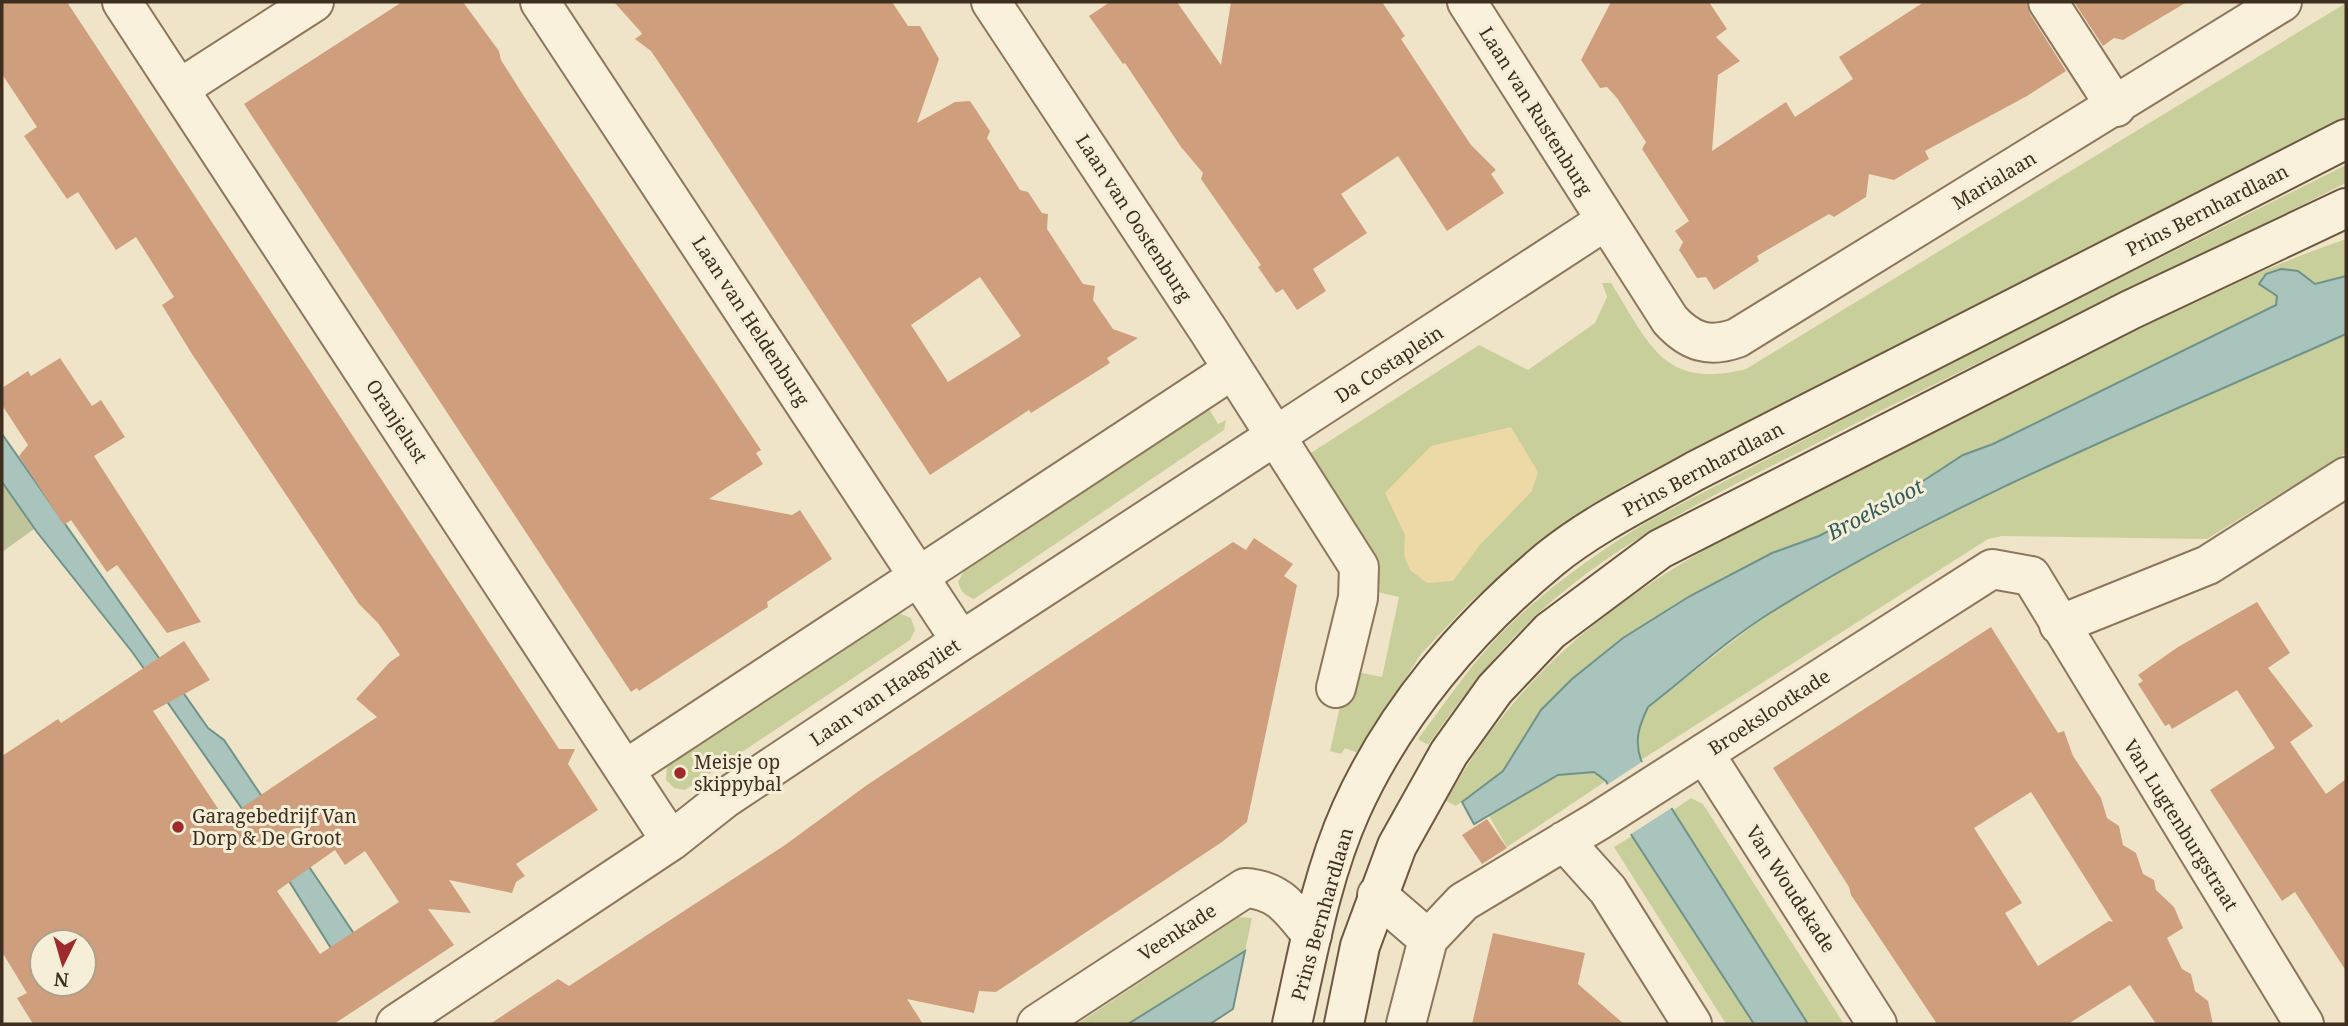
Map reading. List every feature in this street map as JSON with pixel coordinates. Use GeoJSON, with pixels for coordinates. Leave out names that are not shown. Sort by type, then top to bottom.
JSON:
{"type":"FeatureCollection","features":[{"type":"Feature","properties":{"kind":"street","name":"Oranjelust"},"geometry":{"type":"LineString","coordinates":[[122,2],[671,841]]}},
{"type":"Feature","properties":{"kind":"street"},"geometry":{"type":"LineString","coordinates":[[179,89],[314,2]]}},
{"type":"Feature","properties":{"kind":"street","name":"Laan van Heldenburg"},"geometry":{"type":"LineString","coordinates":[[540,2],[961,641]]}},
{"type":"Feature","properties":{"kind":"street","name":"Laan van Oostenburg"},"geometry":{"type":"LineString","coordinates":[[991,2],[1201,319],[1273,436]]}},
{"type":"Feature","properties":{"kind":"street","name":"Laan van Rustenburg"},"geometry":{"type":"LineString","coordinates":[[1466,2],[1605,221]]}},
{"type":"Feature","properties":{"kind":"street"},"geometry":{"type":"LineString","coordinates":[[2048,2],[2116,107]]}},
{"type":"Feature","properties":{"kind":"street","name":"Marialaan"},"geometry":{"type":"LineString","coordinates":[[1605,221],[1670,320],[1684,335],[1701,343],[1720,344],[1737,338],[2116,107],[2282,2]]}},
{"type":"Feature","properties":{"kind":"street","name":"Prins Bernhardlaan"},"geometry":{"type":"LineString","coordinates":[[1292,1024],[1312,935],[1351,811],[1392,737],[1459,644],[1552,558],[1695,471],[2346,139]]}},
{"type":"Feature","properties":{"kind":"street"},"geometry":{"type":"LineString","coordinates":[[1344,1024],[1360,946],[1397,846],[1443,764],[1495,689],[1550,631],[1660,549],[2130,310],[2346,208]]}},
{"type":"Feature","properties":{"kind":"street","name":"Da Costaplein"},"geometry":{"type":"LineString","coordinates":[[1273,436],[1299,424],[1605,221]]}},
{"type":"Feature","properties":{"kind":"street"},"geometry":{"type":"LineString","coordinates":[[626,769],[1232,370]]}},
{"type":"Feature","properties":{"kind":"street"},"geometry":{"type":"LineString","coordinates":[[1273,436],[1359,568],[1358,598],[1336,688]]}},
{"type":"Feature","properties":{"kind":"street","name":"Laan van Haagvliet"},"geometry":{"type":"LineString","coordinates":[[396,1024],[671,841],[724,799],[1273,436]]}},
{"type":"Feature","properties":{"kind":"street"},"geometry":{"type":"LineString","coordinates":[[2059,625],[2208,565],[2346,477]]}},
{"type":"Feature","properties":{"kind":"street","name":"Broekslootkade"},"geometry":{"type":"LineString","coordinates":[[1428,939],[1463,902],[1598,821],[1992,569],[2031,576],[2059,625]]}},
{"type":"Feature","properties":{"kind":"street","name":"Van Lugtenburgstraat"},"geometry":{"type":"LineString","coordinates":[[2059,625],[2304,1024]]}},
{"type":"Feature","properties":{"kind":"street","name":"Van Woudekade"},"geometry":{"type":"LineString","coordinates":[[1690,762],[1877,1024]]}},
{"type":"Feature","properties":{"kind":"street"},"geometry":{"type":"LineString","coordinates":[[1564,841],[1608,890],[1692,1024]]}},
{"type":"Feature","properties":{"kind":"street","name":"Veenkade"},"geometry":{"type":"LineString","coordinates":[[1037,1024],[1245,888],[1265,890],[1283,901],[1312,935]]}},
{"type":"Feature","properties":{"kind":"street"},"geometry":{"type":"LineString","coordinates":[[1377,895],[1428,939],[1406,1024]]}},
{"type":"Feature","properties":{"kind":"green space"},"geometry":{"type":"Polygon","coordinates":[[[2346,3],[2346,120],[2127,234],[2003,291],[1624,485],[1525,555],[1470,602],[1421,654],[1358,753],[1345,748],[1341,754],[1330,751],[1340,706],[1357,672],[1382,677],[1399,597],[1373,591],[1303,458],[1479,345],[1528,370],[1595,323],[1607,297],[1602,283],[1611,283],[1649,343],[1662,357],[1677,367],[1695,373],[1718,374],[1746,369],[2346,3]]]}},
{"type":"Feature","properties":{"kind":"green space"},"geometry":{"type":"Polygon","coordinates":[[[2346,165],[2346,183],[1899,402],[1727,489],[1622,549],[1557,597],[1521,630],[1488,666],[1428,745],[1418,739],[1474,664],[1530,606],[1569,574],[1652,519],[2002,337],[2346,165]]]}},
{"type":"Feature","properties":{"kind":"green space"},"geometry":{"type":"Polygon","coordinates":[[[2346,239],[2346,276],[2277,296],[2276,304],[1993,444],[1963,455],[1917,485],[1819,536],[1772,553],[1690,596],[1623,638],[1572,679],[1541,710],[1503,771],[1456,806],[1446,801],[1481,744],[1520,695],[1563,652],[1608,614],[1657,579],[1764,517],[2000,396],[2224,288],[2346,239]]]}},
{"type":"Feature","properties":{"kind":"green space"},"geometry":{"type":"Polygon","coordinates":[[[2346,334],[2346,453],[2207,539],[2002,536],[1988,539],[1641,760],[1638,733],[1648,707],[1768,614],[1864,559],[2000,488],[2346,334]]]}},
{"type":"Feature","properties":{"kind":"green space"},"geometry":{"type":"Polygon","coordinates":[[[1208,407],[1218,424],[1226,420],[1224,430],[974,599],[962,591],[958,582],[966,567],[1208,407]]]}},
{"type":"Feature","properties":{"kind":"green space"},"geometry":{"type":"Polygon","coordinates":[[[2,465],[41,524],[2,552],[2,465]]]}},
{"type":"Feature","properties":{"kind":"green space"},"geometry":{"type":"Polygon","coordinates":[[[901,614],[911,618],[915,630],[910,640],[685,790],[674,788],[666,780],[667,767],[674,759],[893,616],[901,614]]]}},
{"type":"Feature","properties":{"kind":"green space"},"geometry":{"type":"Polygon","coordinates":[[[1580,771],[1594,772],[1606,781],[1507,847],[1489,816],[1558,775],[1580,771]]]}},
{"type":"Feature","properties":{"kind":"green space"},"geometry":{"type":"Polygon","coordinates":[[[1691,798],[1703,804],[1844,1024],[1808,1024],[1672,811],[1691,798]]]}},
{"type":"Feature","properties":{"kind":"green space"},"geometry":{"type":"Polygon","coordinates":[[[1632,836],[1754,1024],[1726,1024],[1614,847],[1632,836]]]}},
{"type":"Feature","properties":{"kind":"green space"},"geometry":{"type":"Polygon","coordinates":[[[1239,917],[1252,918],[1245,951],[1128,1024],[1077,1024],[1239,917]]]}},
{"type":"Feature","properties":{"kind":"sand"},"geometry":{"type":"Polygon","coordinates":[[[1511,427],[1538,472],[1532,491],[1480,545],[1453,581],[1427,583],[1410,570],[1404,555],[1405,535],[1385,493],[1431,446],[1511,427]]]}},
{"type":"Feature","properties":{"kind":"water","name":"Broeksloot"},"geometry":{"type":"Polygon","coordinates":[[[2281,269],[2298,271],[2315,284],[2346,276],[2346,334],[2053,464],[1909,534],[1770,613],[1723,646],[1648,707],[1638,733],[1641,760],[1808,1024],[1754,1024],[1632,836],[1606,781],[1594,772],[1558,775],[1474,824],[1462,802],[1503,771],[1541,710],[1572,679],[1623,638],[1690,596],[1772,553],[1819,536],[1917,485],[1963,455],[1993,444],[2276,305],[2277,296],[2259,284],[2266,274],[2281,269]]]}},
{"type":"Feature","properties":{"kind":"water"},"geometry":{"type":"Polygon","coordinates":[[[2,434],[208,728],[224,740],[373,962],[349,977],[259,833],[133,653],[37,532],[2,482],[2,434]]]}},
{"type":"Feature","properties":{"kind":"water"},"geometry":{"type":"Polygon","coordinates":[[[1245,951],[1233,1009],[1210,1024],[1128,1024],[1245,951]]]}},
{"type":"Feature","properties":{"kind":"pier"},"geometry":{"type":"Polygon","coordinates":[[[1645,760],[1673,807],[1628,836],[1605,786],[1645,760]]]}},
{"type":"Feature","properties":{"kind":"building"},"geometry":{"type":"Polygon","coordinates":[[[2,2],[67,2],[559,749],[575,749],[568,764],[598,810],[516,864],[525,876],[516,882],[512,893],[449,880],[471,913],[428,909],[454,945],[334,1024],[33,1024],[17,998],[27,993],[2,952],[2,756],[58,719],[61,723],[184,641],[210,680],[153,711],[225,819],[377,717],[356,699],[390,662],[400,655],[378,623],[359,604],[192,354],[162,305],[174,297],[136,237],[116,250],[78,192],[67,199],[24,136],[37,127],[2,74],[2,2]],[[335,850],[277,891],[320,954],[399,902],[365,851],[345,865],[335,850]]]}},
{"type":"Feature","properties":{"kind":"building"},"geometry":{"type":"Polygon","coordinates":[[[402,2],[463,2],[499,51],[501,60],[525,98],[761,450],[756,453],[763,464],[709,499],[792,515],[800,510],[832,559],[767,602],[768,607],[639,691],[637,688],[631,692],[244,104],[402,2]]]}},
{"type":"Feature","properties":{"kind":"building"},"geometry":{"type":"Polygon","coordinates":[[[614,2],[892,2],[908,26],[920,26],[939,59],[917,123],[955,102],[970,101],[990,131],[987,138],[1020,190],[1028,192],[1042,213],[1048,214],[1047,229],[1083,284],[1095,286],[1093,300],[1113,329],[1138,338],[1107,358],[1110,363],[1031,413],[1029,410],[930,475],[651,51],[635,39],[642,34],[614,2]],[[980,277],[911,325],[948,382],[1021,336],[980,277]]]}},
{"type":"Feature","properties":{"kind":"building"},"geometry":{"type":"Polygon","coordinates":[[[1110,2],[1177,2],[1221,65],[1231,2],[1382,2],[1405,36],[1401,39],[1471,145],[1496,170],[1491,174],[1504,193],[1447,231],[1398,156],[1341,194],[1367,233],[1313,269],[1326,291],[1297,310],[1283,289],[1276,293],[1258,267],[1261,265],[1201,179],[1203,173],[1181,147],[1125,63],[1123,64],[1089,16],[1110,2]]]}},
{"type":"Feature","properties":{"kind":"building"},"geometry":{"type":"Polygon","coordinates":[[[1611,2],[1709,2],[1727,29],[1716,37],[1740,61],[1718,75],[1712,151],[1786,102],[1795,117],[1853,79],[1839,57],[1924,2],[2026,2],[2030,14],[2066,71],[2027,96],[1925,151],[1929,159],[1894,180],[1869,174],[1866,197],[1834,217],[1829,214],[1757,256],[1759,261],[1714,290],[1706,277],[1697,278],[1679,250],[1683,242],[1675,231],[1689,221],[1642,149],[1646,142],[1617,98],[1607,87],[1600,88],[1581,60],[1611,2]]]}},
{"type":"Feature","properties":{"kind":"building"},"geometry":{"type":"Polygon","coordinates":[[[2074,2],[2187,2],[2123,40],[2114,38],[2103,46],[2074,2]]]}},
{"type":"Feature","properties":{"kind":"building"},"geometry":{"type":"Polygon","coordinates":[[[60,358],[92,406],[101,400],[125,437],[94,456],[201,622],[167,633],[117,565],[107,572],[71,520],[64,525],[19,456],[28,445],[2,405],[2,388],[28,371],[31,376],[60,358]]]}},
{"type":"Feature","properties":{"kind":"building"},"geometry":{"type":"Polygon","coordinates":[[[1254,538],[1293,564],[1284,576],[1297,585],[1247,822],[1222,842],[996,992],[979,991],[974,1013],[907,999],[923,1024],[490,1024],[558,979],[569,986],[785,845],[867,785],[1233,542],[1246,550],[1254,538]]]}},
{"type":"Feature","properties":{"kind":"building"},"geometry":{"type":"Polygon","coordinates":[[[2257,602],[2290,653],[2268,668],[2313,726],[2290,742],[2326,794],[2346,779],[2346,971],[2295,892],[2282,901],[2210,790],[2275,748],[2237,690],[2172,729],[2169,724],[2165,726],[2138,684],[2143,681],[2138,675],[2178,647],[2257,602]]]}},
{"type":"Feature","properties":{"kind":"building"},"geometry":{"type":"Polygon","coordinates":[[[1991,627],[2058,733],[2064,731],[2073,756],[2101,798],[2107,818],[2119,826],[2123,845],[2136,853],[2143,874],[2154,880],[2156,890],[2174,907],[2183,928],[2167,938],[2182,969],[2191,974],[2195,991],[2208,1001],[2213,1024],[2156,1024],[2130,985],[2068,1024],[1937,1024],[1851,895],[1849,887],[1773,768],[1991,627]],[[2031,792],[1974,828],[2022,903],[2005,913],[2038,966],[2109,921],[2113,922],[2031,792]]]}},
{"type":"Feature","properties":{"kind":"building"},"geometry":{"type":"Polygon","coordinates":[[[1487,819],[1507,848],[1482,864],[1462,835],[1487,819]]]}},
{"type":"Feature","properties":{"kind":"building"},"geometry":{"type":"Polygon","coordinates":[[[1493,933],[1585,953],[1578,984],[1624,1024],[1472,1024],[1493,933]]]}},
{"type":"Feature","properties":{"kind":"place","name":"Meisje op skippybal"},"geometry":{"type":"Point","coordinates":[680,773]}},
{"type":"Feature","properties":{"kind":"place","name":"Garagebedrijf Van Dorp & De Groot"},"geometry":{"type":"Point","coordinates":[178,827]}}]}
